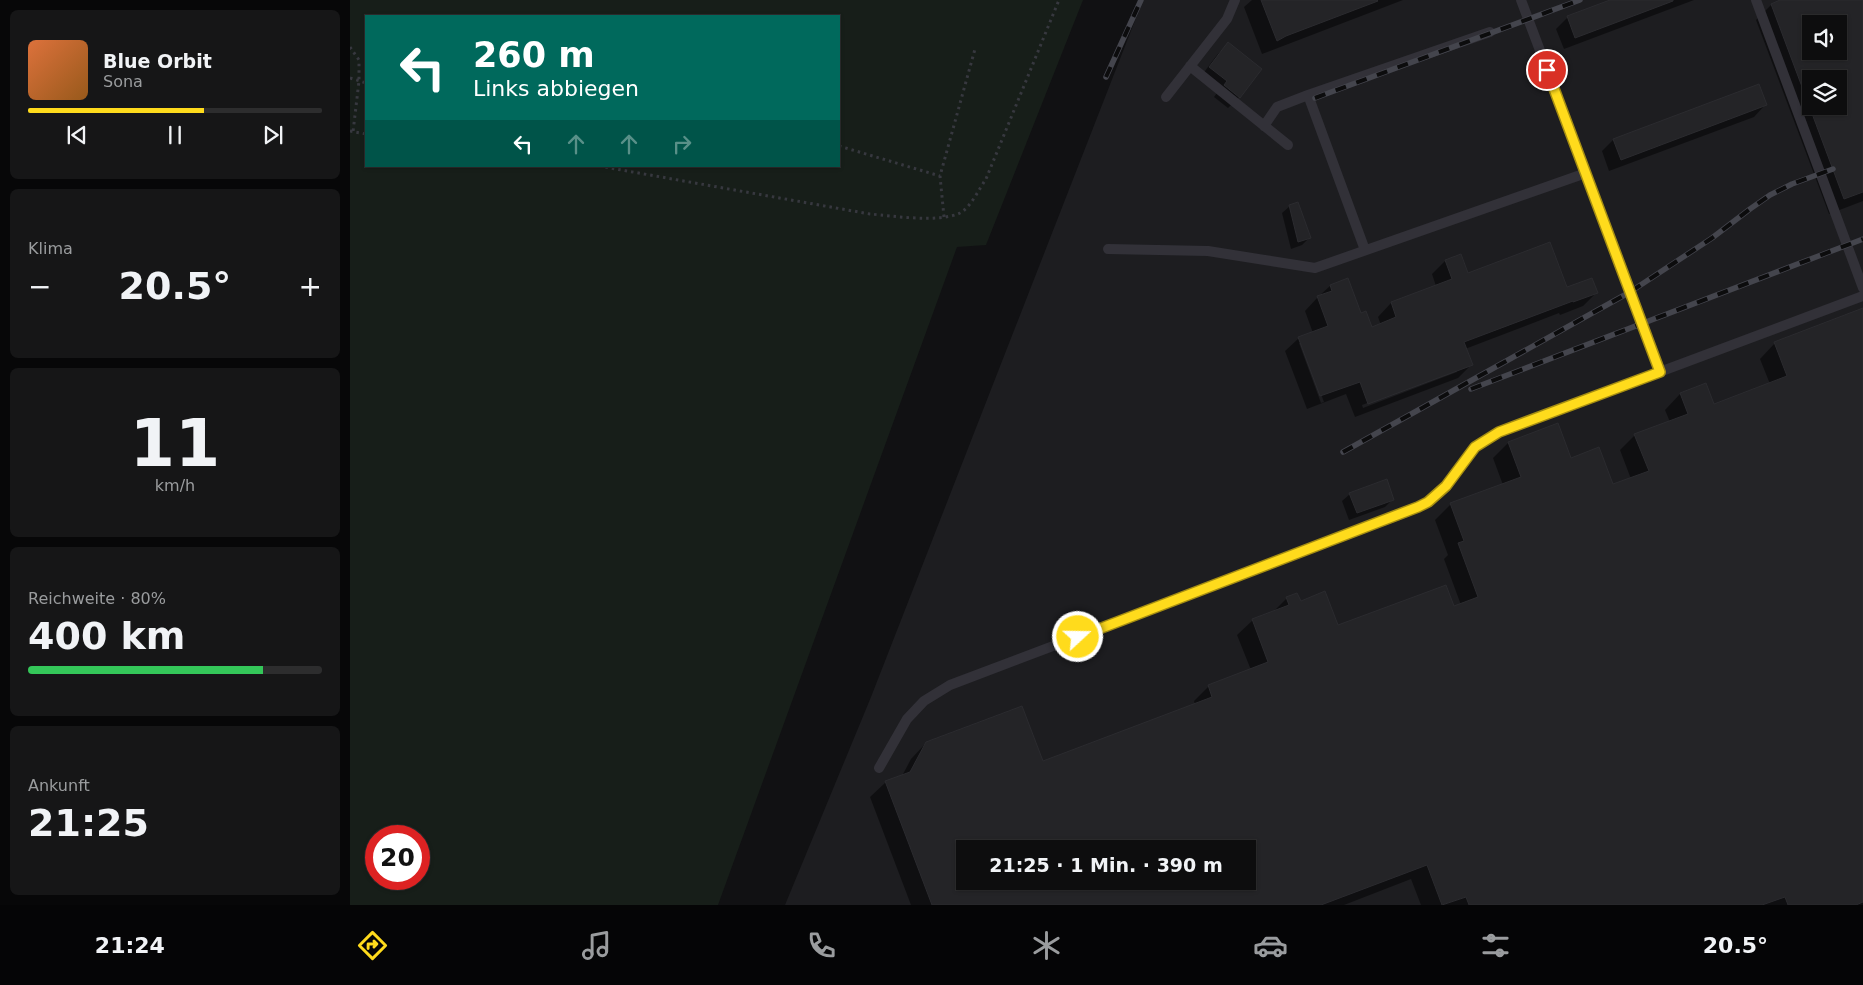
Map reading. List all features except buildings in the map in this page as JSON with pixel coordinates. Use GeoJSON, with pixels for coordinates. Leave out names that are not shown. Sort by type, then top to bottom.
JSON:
{"type":"FeatureCollection","features":[{"type":"Feature","properties":{"kind":"lane"},"geometry":{"type":"LineString","coordinates":[[1166,97],[1227,19],[1235,0]]}},
{"type":"Feature","properties":{"kind":"lane"},"geometry":{"type":"LineString","coordinates":[[1521,0],[1660,372]]}},
{"type":"Feature","properties":{"kind":"lane"},"geometry":{"type":"LineString","coordinates":[[1756,0],[1863,288]]}},
{"type":"Feature","properties":{"kind":"lane"},"geometry":{"type":"LineString","coordinates":[[1264,126],[1277,107],[1490,32]]}},
{"type":"Feature","properties":{"kind":"lane"},"geometry":{"type":"LineString","coordinates":[[1190,66],[1288,145]]}},
{"type":"Feature","properties":{"kind":"lane"},"geometry":{"type":"LineString","coordinates":[[1308,95],[1365,250]]}},
{"type":"Feature","properties":{"kind":"lane"},"geometry":{"type":"LineString","coordinates":[[1108,249],[1208,251],[1315,268],[1586,173]]}},
{"type":"Feature","properties":{"kind":"lane"},"geometry":{"type":"LineString","coordinates":[[879,768],[907,719],[924,701],[950,685],[1407,512],[1428,502],[1446,486],[1475,447],[1499,432],[1863,296]]}},
{"type":"Feature","properties":{"kind":"path"},"geometry":{"type":"LineString","coordinates":[[605,167],[870,214],[910,218],[944,217],[960,212],[970,203],[986,179],[1059,0]]}},
{"type":"Feature","properties":{"kind":"path"},"geometry":{"type":"LineString","coordinates":[[350,46],[358,60],[360,81],[352,132],[365,134]]}},
{"type":"Feature","properties":{"kind":"path"},"geometry":{"type":"LineString","coordinates":[[944,217],[940,176],[975,50]]}},
{"type":"Feature","properties":{"kind":"path"},"geometry":{"type":"LineString","coordinates":[[350,78],[365,83]]}},
{"type":"Feature","properties":{"kind":"path"},"geometry":{"type":"LineString","coordinates":[[840,146],[940,176]]}},
{"type":"Feature","properties":{"kind":"shaded area"},"geometry":{"type":"Polygon","coordinates":[[[350,0],[1083,0],[986,245],[957,247],[718,905],[350,905],[350,0]]]}},
{"type":"Feature","properties":{"kind":"shaded area"},"geometry":{"type":"Polygon","coordinates":[[[1143,0],[1863,0],[1863,905],[785,905],[871,697],[1143,0]]]}},
{"type":"Feature","properties":{"kind":"railway"},"geometry":{"type":"LineString","coordinates":[[1106,77],[1141,0]]}},
{"type":"Feature","properties":{"kind":"railway"},"geometry":{"type":"LineString","coordinates":[[1315,98],[1580,0]]}},
{"type":"Feature","properties":{"kind":"railway"},"geometry":{"type":"LineString","coordinates":[[1343,452],[1630,292],[1712,238],[1770,195],[1792,184],[1833,169]]}},
{"type":"Feature","properties":{"kind":"railway"},"geometry":{"type":"LineString","coordinates":[[1471,389],[1863,239]]}},
{"type":"Feature","properties":{"kind":"route"},"geometry":{"type":"LineString","coordinates":[[1078,637],[1418,507],[1428,502],[1446,486],[1475,447],[1499,432],[1660,372],[1547,70]]}}]}
